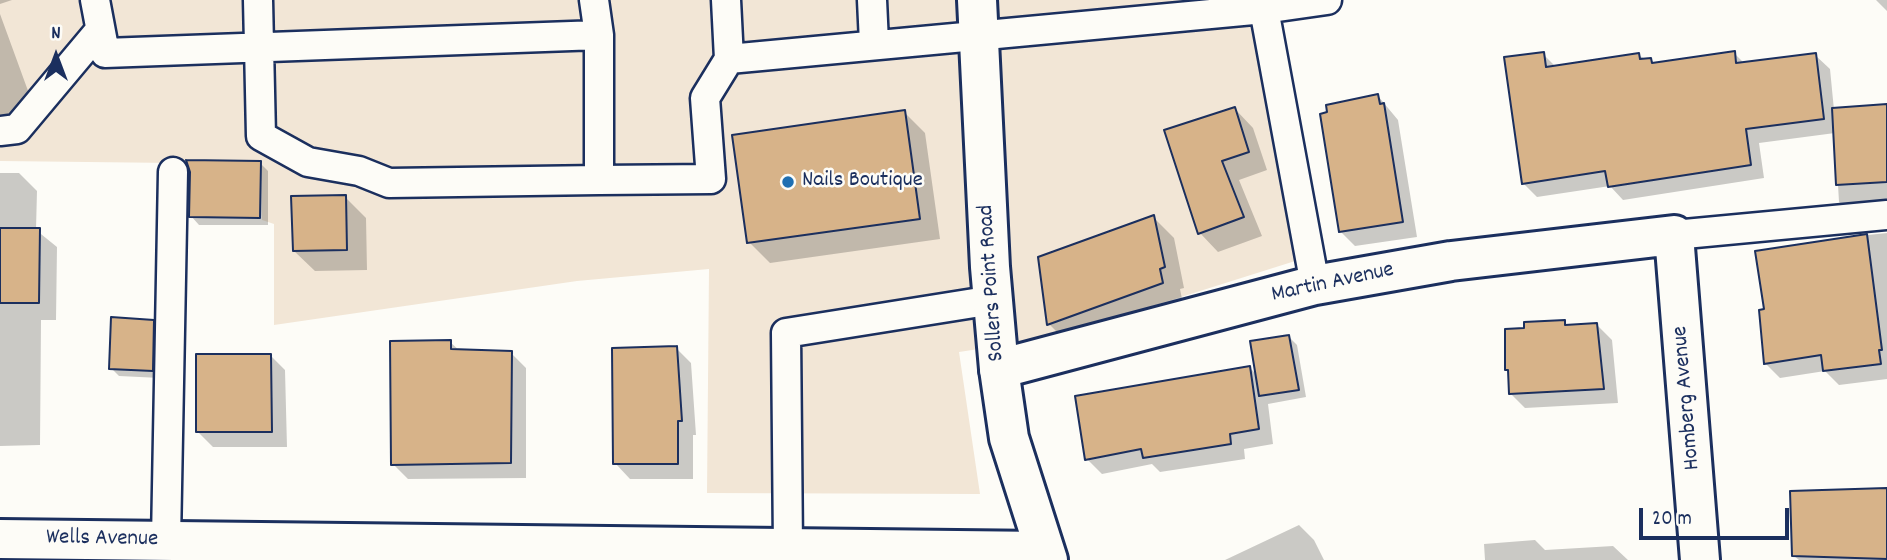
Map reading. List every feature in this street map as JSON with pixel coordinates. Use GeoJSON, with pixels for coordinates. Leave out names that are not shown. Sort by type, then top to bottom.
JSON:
{"type":"FeatureCollection","features":[{"type":"Feature","properties":{"kind":"street","name":"Sollers Point Road"},"geometry":{"type":"LineString","coordinates":[[977,17],[999,369],[1009,438],[1046,556]]}},
{"type":"Feature","properties":{"kind":"street","name":"Martin Avenue"},"geometry":{"type":"LineString","coordinates":[[999,369],[1315,285],[1451,261],[1674,235]]}},
{"type":"Feature","properties":{"kind":"street","name":"Homberg Avenue"},"geometry":{"type":"LineString","coordinates":[[1674,235],[1700,560]]}},
{"type":"Feature","properties":{"kind":"street","name":"Wells Avenue"},"geometry":{"type":"LineString","coordinates":[[0,539],[788,548],[1046,556]]}},
{"type":"Feature","properties":{"kind":"lane"},"geometry":{"type":"LineString","coordinates":[[95,0],[105,54],[599,35]]}},
{"type":"Feature","properties":{"kind":"lane"},"geometry":{"type":"LineString","coordinates":[[258,0],[261,136],[308,162],[359,171],[389,183],[711,179],[705,98],[729,58],[726,0]]}},
{"type":"Feature","properties":{"kind":"lane"},"geometry":{"type":"LineString","coordinates":[[594,0],[599,35],[599,180]]}},
{"type":"Feature","properties":{"kind":"lane"},"geometry":{"type":"LineString","coordinates":[[872,0],[874,43]]}},
{"type":"Feature","properties":{"kind":"lane"},"geometry":{"type":"LineString","coordinates":[[729,58],[874,43],[977,17],[1264,9],[1327,0]]}},
{"type":"Feature","properties":{"kind":"lane"},"geometry":{"type":"LineString","coordinates":[[1264,9],[1315,285]]}},
{"type":"Feature","properties":{"kind":"lane"},"geometry":{"type":"LineString","coordinates":[[0,131],[17,129],[100,30]]}},
{"type":"Feature","properties":{"kind":"lane"},"geometry":{"type":"LineString","coordinates":[[166,540],[173,172]]}},
{"type":"Feature","properties":{"kind":"lane"},"geometry":{"type":"LineString","coordinates":[[1674,235],[1887,215]]}},
{"type":"Feature","properties":{"kind":"lane"},"geometry":{"type":"LineString","coordinates":[[788,548],[786,332],[993,300]]}},
{"type":"Feature","properties":{"kind":"shaded area"},"geometry":{"type":"Polygon","coordinates":[[[0,0],[1275,0],[1311,256],[1051,338],[959,352],[980,494],[707,493],[709,269],[577,281],[274,325],[274,224],[262,220],[261,164],[0,161],[0,0]]]}},
{"type":"Feature","properties":{"kind":"building"},"geometry":{"type":"Polygon","coordinates":[[[1735,51],[1736,63],[1816,53],[1824,119],[1746,129],[1751,165],[1608,187],[1605,171],[1522,184],[1504,57],[1544,52],[1546,67],[1639,53],[1640,59],[1651,58],[1652,63],[1735,51]]]}},
{"type":"Feature","properties":{"kind":"building"},"geometry":{"type":"Polygon","coordinates":[[[1378,94],[1380,104],[1384,103],[1403,222],[1339,232],[1320,114],[1327,112],[1326,105],[1378,94]]]}},
{"type":"Feature","properties":{"kind":"building"},"geometry":{"type":"Polygon","coordinates":[[[1887,104],[1887,182],[1836,185],[1832,108],[1887,104]]]}},
{"type":"Feature","properties":{"kind":"building"},"geometry":{"type":"Polygon","coordinates":[[[1235,107],[1249,152],[1222,161],[1244,217],[1198,234],[1164,130],[1235,107]]]}},
{"type":"Feature","properties":{"kind":"building"},"geometry":{"type":"Polygon","coordinates":[[[905,110],[920,219],[747,243],[732,135],[905,110]]]}},
{"type":"Feature","properties":{"kind":"building"},"geometry":{"type":"Polygon","coordinates":[[[186,160],[261,161],[260,218],[189,217],[190,172],[186,160]]]}},
{"type":"Feature","properties":{"kind":"building"},"geometry":{"type":"Polygon","coordinates":[[[346,195],[347,250],[293,251],[291,196],[346,195]]]}},
{"type":"Feature","properties":{"kind":"building"},"geometry":{"type":"Polygon","coordinates":[[[1154,215],[1165,267],[1160,269],[1163,283],[1047,325],[1038,257],[1154,215]]]}},
{"type":"Feature","properties":{"kind":"building"},"geometry":{"type":"Polygon","coordinates":[[[0,228],[40,228],[39,303],[0,303],[0,228]]]}},
{"type":"Feature","properties":{"kind":"building"},"geometry":{"type":"Polygon","coordinates":[[[1867,234],[1882,350],[1879,350],[1881,364],[1823,371],[1821,355],[1764,364],[1759,310],[1764,309],[1755,251],[1867,234]]]}},
{"type":"Feature","properties":{"kind":"building"},"geometry":{"type":"Polygon","coordinates":[[[111,317],[154,320],[153,371],[109,369],[111,317]]]}},
{"type":"Feature","properties":{"kind":"building"},"geometry":{"type":"Polygon","coordinates":[[[1565,320],[1565,325],[1597,323],[1604,389],[1509,394],[1508,370],[1505,370],[1505,329],[1524,328],[1524,322],[1565,320]]]}},
{"type":"Feature","properties":{"kind":"building"},"geometry":{"type":"Polygon","coordinates":[[[1289,335],[1299,390],[1259,396],[1250,341],[1289,335]]]}},
{"type":"Feature","properties":{"kind":"building"},"geometry":{"type":"Polygon","coordinates":[[[451,340],[451,349],[512,351],[511,463],[391,465],[390,341],[451,340]]]}},
{"type":"Feature","properties":{"kind":"building"},"geometry":{"type":"Polygon","coordinates":[[[677,346],[682,421],[678,421],[678,464],[613,464],[612,348],[677,346]]]}},
{"type":"Feature","properties":{"kind":"building"},"geometry":{"type":"Polygon","coordinates":[[[196,354],[271,354],[272,432],[196,432],[196,354]]]}},
{"type":"Feature","properties":{"kind":"building"},"geometry":{"type":"Polygon","coordinates":[[[1250,366],[1259,429],[1230,434],[1231,444],[1143,458],[1141,449],[1085,460],[1075,396],[1250,366]]]}},
{"type":"Feature","properties":{"kind":"building"},"geometry":{"type":"Polygon","coordinates":[[[1887,488],[1887,559],[1792,556],[1790,491],[1887,488]]]}},
{"type":"Feature","properties":{"kind":"place","name":"Nails Boutique"},"geometry":{"type":"Point","coordinates":[788,182]}}]}
